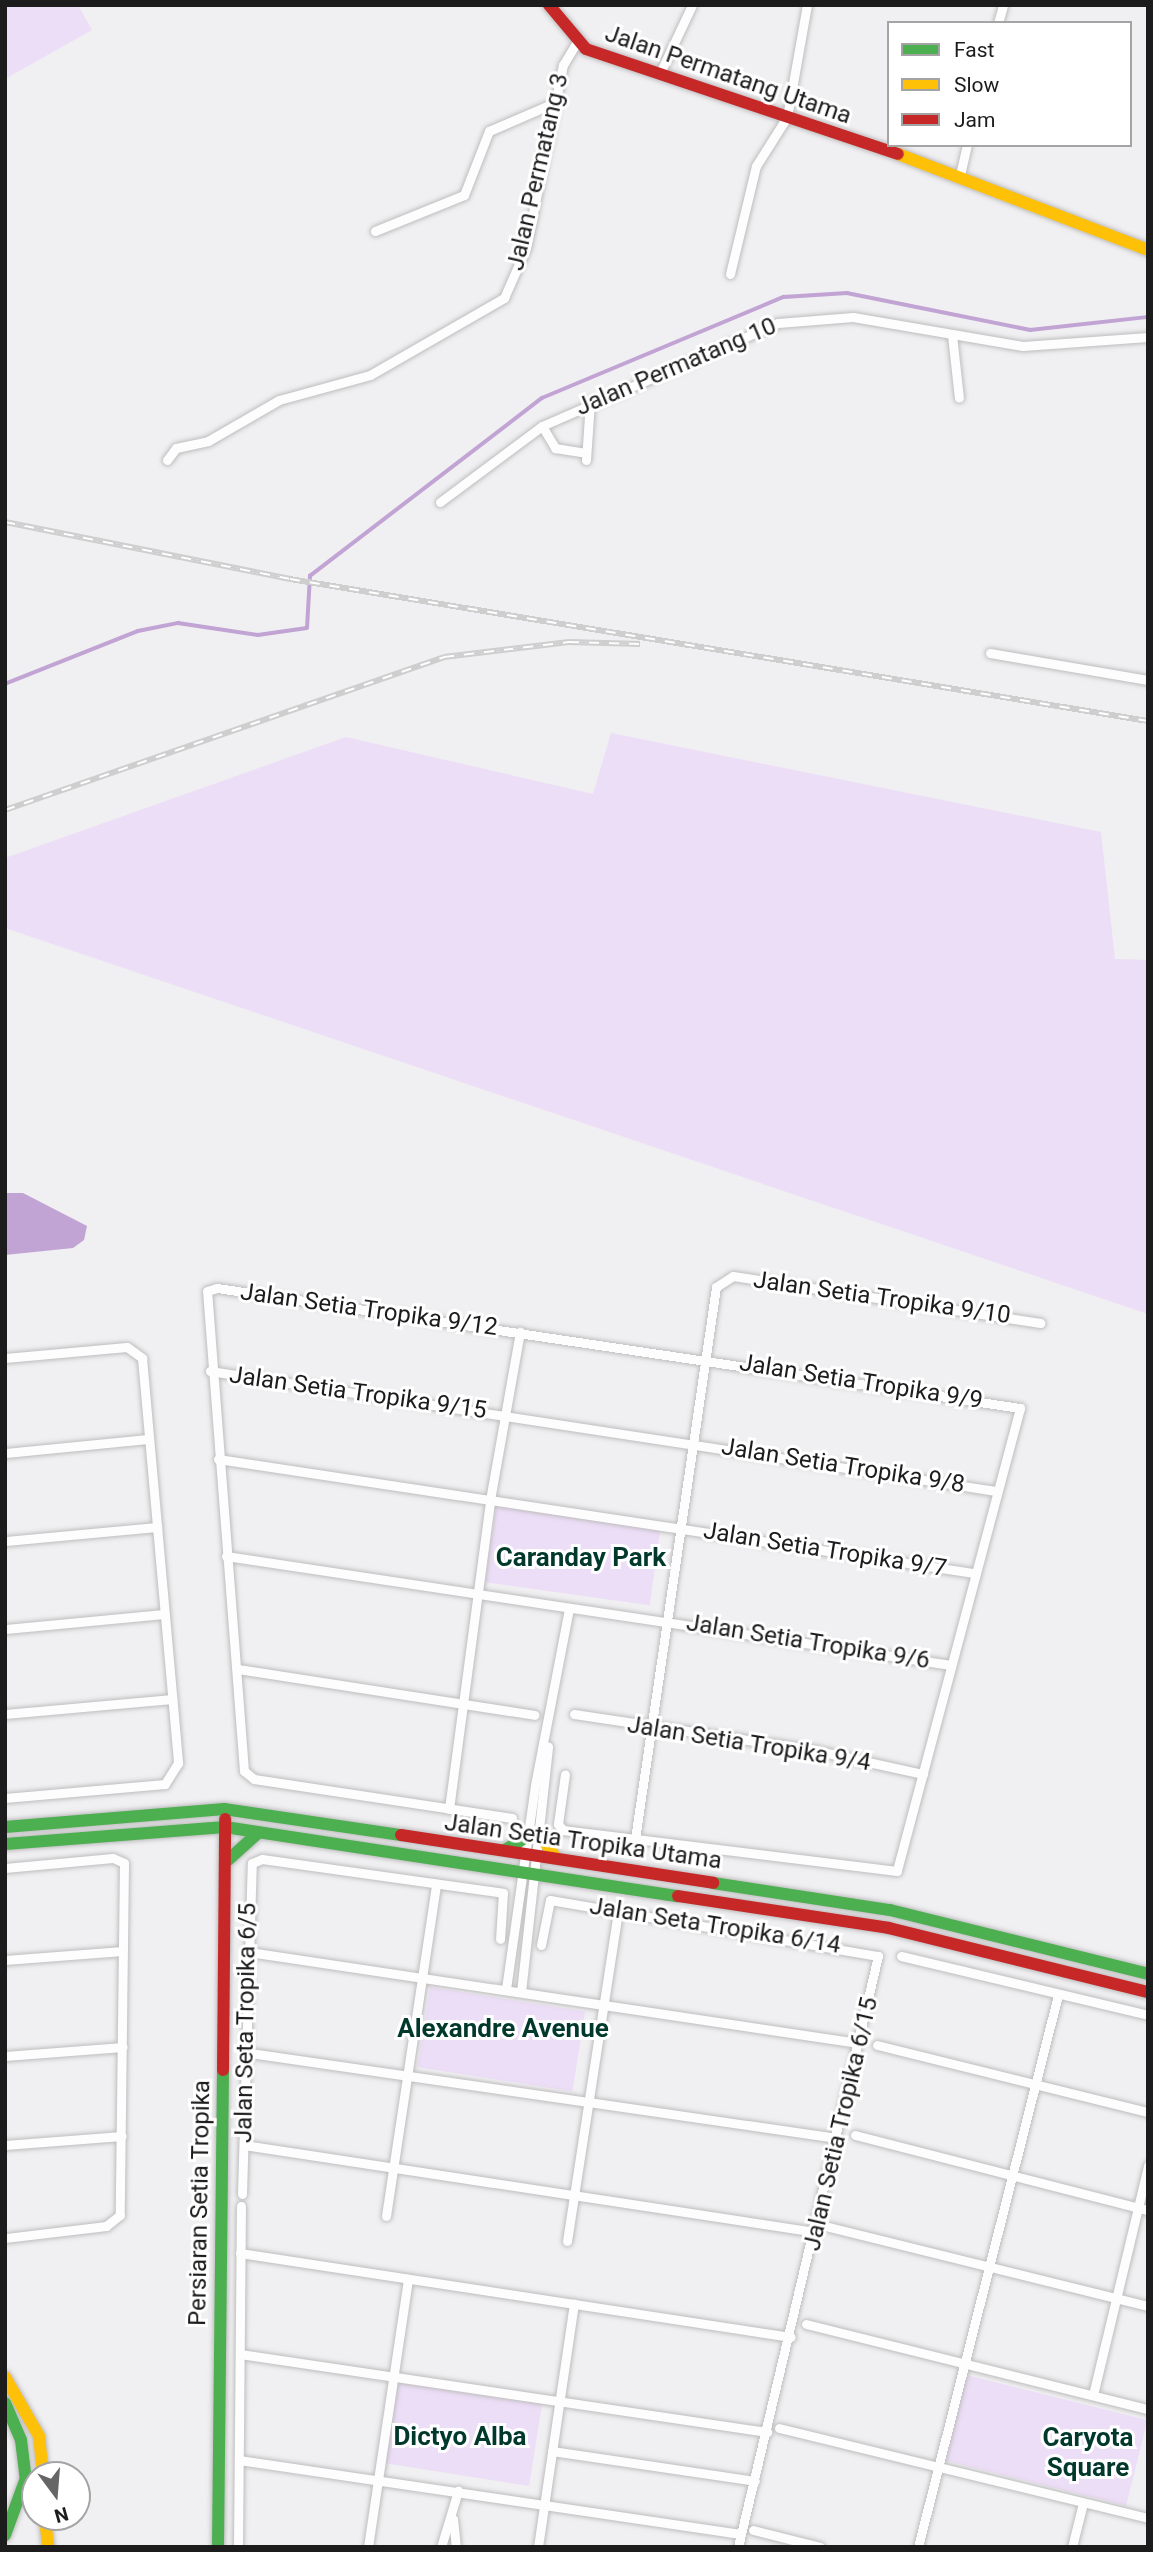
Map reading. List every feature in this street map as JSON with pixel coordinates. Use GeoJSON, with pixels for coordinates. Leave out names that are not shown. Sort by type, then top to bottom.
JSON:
{"type":"FeatureCollection","features":[{"type":"Feature","properties":{"kind":"main road","name":"Jalan Permatang Utama"},"geometry":{"type":"LineString","coordinates":[[549,5],[576,43],[960,175],[1148,250]]}},
{"type":"Feature","properties":{"kind":"main road","name":"Persiaran Setia Tropika"},"geometry":{"type":"LineString","coordinates":[[218,2547],[228,1861],[224,1809]]}},
{"type":"Feature","properties":{"kind":"main road","name":"Jalan Setia Tropika Utama"},"geometry":{"type":"LineString","coordinates":[[5,1827],[224,1809],[890,1910],[1148,1974]]}},
{"type":"Feature","properties":{"kind":"main road","name":"Jalan Setia Tropika Utama"},"geometry":{"type":"LineString","coordinates":[[5,1844],[225,1827],[889,1928],[1148,1992]]}},
{"type":"Feature","properties":{"kind":"main road"},"geometry":{"type":"LineString","coordinates":[[228,1861],[246,1837],[261,1832]]}},
{"type":"Feature","properties":{"kind":"main road"},"geometry":{"type":"LineString","coordinates":[[502,1850],[527,1837]]}},
{"type":"Feature","properties":{"kind":"main road"},"geometry":{"type":"LineString","coordinates":[[542,1838],[557,1858]]}},
{"type":"Feature","properties":{"kind":"main road"},"geometry":{"type":"LineString","coordinates":[[5,2377],[39,2436],[42,2461]]}},
{"type":"Feature","properties":{"kind":"main road"},"geometry":{"type":"LineString","coordinates":[[5,2403],[21,2440],[26,2478],[5,2535]]}},
{"type":"Feature","properties":{"kind":"street"},"geometry":{"type":"LineString","coordinates":[[660,73],[692,5]]}},
{"type":"Feature","properties":{"kind":"street"},"geometry":{"type":"LineString","coordinates":[[730,274],[755,166],[786,117],[807,5]]}},
{"type":"Feature","properties":{"kind":"street","name":"Jalan Permatang 3"},"geometry":{"type":"LineString","coordinates":[[167,460],[176,448],[208,441],[279,400],[370,375],[496,307],[526,247],[565,58],[576,43]]}},
{"type":"Feature","properties":{"kind":"street"},"geometry":{"type":"LineString","coordinates":[[375,231],[464,195],[489,131],[554,103]]}},
{"type":"Feature","properties":{"kind":"street"},"geometry":{"type":"LineString","coordinates":[[960,175],[967,147]]}},
{"type":"Feature","properties":{"kind":"street","name":"Jalan Permatang 10"},"geometry":{"type":"LineString","coordinates":[[440,502],[542,426],[590,401],[733,339],[800,318],[885,320],[952,335],[1023,346],[1148,337]]}},
{"type":"Feature","properties":{"kind":"street"},"geometry":{"type":"LineString","coordinates":[[952,335],[960,398]]}},
{"type":"Feature","properties":{"kind":"street"},"geometry":{"type":"LineString","coordinates":[[542,426],[555,448],[586,457],[590,401]]}},
{"type":"Feature","properties":{"kind":"street"},"geometry":{"type":"LineString","coordinates":[[990,653],[1148,680]]}},
{"type":"Feature","properties":{"kind":"street","name":"Jalan Setia Tropika 9/10"},"geometry":{"type":"LineString","coordinates":[[703,1358],[716,1287],[724,1278],[1041,1323]]}},
{"type":"Feature","properties":{"kind":"street","name":"Jalan Setia Tropika 9/12"},"geometry":{"type":"LineString","coordinates":[[210,1371],[204,1299],[217,1288],[703,1358]]}},
{"type":"Feature","properties":{"kind":"street"},"geometry":{"type":"LineString","coordinates":[[449,1809],[480,1596],[490,1500],[520,1332]]}},
{"type":"Feature","properties":{"kind":"street"},"geometry":{"type":"LineString","coordinates":[[5,1358],[134,1348],[142,1358],[178,1763],[165,1784],[5,1798]]}},
{"type":"Feature","properties":{"kind":"street"},"geometry":{"type":"LineString","coordinates":[[635,1839],[703,1358]]}},
{"type":"Feature","properties":{"kind":"street","name":"Jalan Setia Tropika 9/9"},"geometry":{"type":"LineString","coordinates":[[703,1358],[1020,1408],[996,1491]]}},
{"type":"Feature","properties":{"kind":"street"},"geometry":{"type":"LineString","coordinates":[[210,1371],[238,1669],[241,1756],[244,1771],[254,1779],[512,1818]]}},
{"type":"Feature","properties":{"kind":"street","name":"Jalan Setia Tropika 9/15"},"geometry":{"type":"LineString","coordinates":[[210,1371],[691,1441]]}},
{"type":"Feature","properties":{"kind":"street"},"geometry":{"type":"LineString","coordinates":[[5,1453],[148,1439]]}},
{"type":"Feature","properties":{"kind":"street","name":"Jalan Setia Tropika 9/8"},"geometry":{"type":"LineString","coordinates":[[691,1441],[996,1491]]}},
{"type":"Feature","properties":{"kind":"street","name":"Jalan Setia Tropika 9/7"},"geometry":{"type":"LineString","coordinates":[[218,1458],[974,1573]]}},
{"type":"Feature","properties":{"kind":"street"},"geometry":{"type":"LineString","coordinates":[[565,1774],[560,1829],[897,1871],[996,1491]]}},
{"type":"Feature","properties":{"kind":"street"},"geometry":{"type":"LineString","coordinates":[[5,1541],[157,1527]]}},
{"type":"Feature","properties":{"kind":"street","name":"Jalan Setia Tropika 9/6"},"geometry":{"type":"LineString","coordinates":[[226,1556],[480,1596],[664,1619],[951,1665]]}},
{"type":"Feature","properties":{"kind":"street"},"geometry":{"type":"LineString","coordinates":[[506,1989],[525,1872],[530,1818],[548,1734],[569,1608]]}},
{"type":"Feature","properties":{"kind":"street"},"geometry":{"type":"LineString","coordinates":[[5,1629],[164,1614]]}},
{"type":"Feature","properties":{"kind":"street"},"geometry":{"type":"LineString","coordinates":[[238,1669],[534,1715]]}},
{"type":"Feature","properties":{"kind":"street"},"geometry":{"type":"LineString","coordinates":[[5,1714],[172,1699]]}},
{"type":"Feature","properties":{"kind":"street","name":"Jalan Setia Tropika 9/4"},"geometry":{"type":"LineString","coordinates":[[574,1714],[651,1728],[808,1749],[923,1774]]}},
{"type":"Feature","properties":{"kind":"street"},"geometry":{"type":"LineString","coordinates":[[521,1992],[541,1855],[548,1734]]}},
{"type":"Feature","properties":{"kind":"street"},"geometry":{"type":"LineString","coordinates":[[530,1818],[543,1820]]}},
{"type":"Feature","properties":{"kind":"street"},"geometry":{"type":"LineString","coordinates":[[5,1868],[113,1858],[124,1863],[121,2211],[106,2226],[5,2238]]}},
{"type":"Feature","properties":{"kind":"street","name":"Jalan Seta Tropika 6/5"},"geometry":{"type":"LineString","coordinates":[[242,2194],[250,2053],[250,1869],[262,1859],[436,1884]]}},
{"type":"Feature","properties":{"kind":"street"},"geometry":{"type":"LineString","coordinates":[[386,2216],[436,1884],[506,1894],[500,1939]]}},
{"type":"Feature","properties":{"kind":"street","name":"Jalan Seta Tropika 6/14"},"geometry":{"type":"LineString","coordinates":[[541,1945],[547,1902],[618,1910],[873,1951],[878,1960]]}},
{"type":"Feature","properties":{"kind":"street"},"geometry":{"type":"LineString","coordinates":[[567,2241],[618,1910]]}},
{"type":"Feature","properties":{"kind":"street"},"geometry":{"type":"LineString","coordinates":[[518,1919],[532,1922]]}},
{"type":"Feature","properties":{"kind":"street"},"geometry":{"type":"LineString","coordinates":[[5,1961],[123,1951]]}},
{"type":"Feature","properties":{"kind":"street"},"geometry":{"type":"LineString","coordinates":[[249,1952],[858,2043]]}},
{"type":"Feature","properties":{"kind":"street"},"geometry":{"type":"LineString","coordinates":[[901,1956],[1148,2015]]}},
{"type":"Feature","properties":{"kind":"street","name":"Jalan Setia Tropika 6/15"},"geometry":{"type":"LineString","coordinates":[[737,2547],[791,2337],[878,1960]]}},
{"type":"Feature","properties":{"kind":"street"},"geometry":{"type":"LineString","coordinates":[[918,2547],[1032,2083],[1058,1995]]}},
{"type":"Feature","properties":{"kind":"street"},"geometry":{"type":"LineString","coordinates":[[877,2045],[1148,2112]]}},
{"type":"Feature","properties":{"kind":"street"},"geometry":{"type":"LineString","coordinates":[[5,2056],[123,2047]]}},
{"type":"Feature","properties":{"kind":"street"},"geometry":{"type":"LineString","coordinates":[[250,2053],[837,2138]]}},
{"type":"Feature","properties":{"kind":"street"},"geometry":{"type":"LineString","coordinates":[[855,2135],[1143,2209]]}},
{"type":"Feature","properties":{"kind":"street"},"geometry":{"type":"LineString","coordinates":[[5,2145],[122,2136]]}},
{"type":"Feature","properties":{"kind":"street"},"geometry":{"type":"LineString","coordinates":[[244,2145],[816,2232]]}},
{"type":"Feature","properties":{"kind":"street"},"geometry":{"type":"LineString","coordinates":[[1093,2395],[1116,2298],[1143,2209],[1148,2166]]}},
{"type":"Feature","properties":{"kind":"street"},"geometry":{"type":"LineString","coordinates":[[237,2544],[241,2206]]}},
{"type":"Feature","properties":{"kind":"street"},"geometry":{"type":"LineString","coordinates":[[830,2227],[1148,2306]]}},
{"type":"Feature","properties":{"kind":"street"},"geometry":{"type":"LineString","coordinates":[[240,2253],[791,2337]]}},
{"type":"Feature","properties":{"kind":"street"},"geometry":{"type":"LineString","coordinates":[[368,2547],[406,2278]]}},
{"type":"Feature","properties":{"kind":"street"},"geometry":{"type":"LineString","coordinates":[[538,2547],[574,2304]]}},
{"type":"Feature","properties":{"kind":"street"},"geometry":{"type":"LineString","coordinates":[[806,2324],[1148,2409]]}},
{"type":"Feature","properties":{"kind":"street"},"geometry":{"type":"LineString","coordinates":[[240,2354],[767,2432]]}},
{"type":"Feature","properties":{"kind":"street"},"geometry":{"type":"LineString","coordinates":[[779,2428],[1148,2518]]}},
{"type":"Feature","properties":{"kind":"street"},"geometry":{"type":"LineString","coordinates":[[552,2451],[755,2482]]}},
{"type":"Feature","properties":{"kind":"street"},"geometry":{"type":"LineString","coordinates":[[239,2460],[741,2534]]}},
{"type":"Feature","properties":{"kind":"street"},"geometry":{"type":"LineString","coordinates":[[441,2547],[453,2519],[458,2491]]}},
{"type":"Feature","properties":{"kind":"street"},"geometry":{"type":"LineString","coordinates":[[1072,2547],[1083,2503]]}},
{"type":"Feature","properties":{"kind":"street"},"geometry":{"type":"LineString","coordinates":[[453,2519],[456,2547]]}},
{"type":"Feature","properties":{"kind":"street"},"geometry":{"type":"LineString","coordinates":[[753,2530],[820,2547]]}},
{"type":"Feature","properties":{"kind":"shaded area"},"geometry":{"type":"Polygon","coordinates":[[[5,5],[78,5],[92,30],[5,79],[5,5]]]}},
{"type":"Feature","properties":{"kind":"shaded area"},"geometry":{"type":"Polygon","coordinates":[[[611,733],[1101,832],[1115,959],[1148,960],[1148,1314],[5,928],[5,858],[346,737],[593,794],[611,733]]]}},
{"type":"Feature","properties":{"kind":"shaded area"},"geometry":{"type":"Polygon","coordinates":[[[5,1193],[23,1193],[87,1226],[84,1240],[73,1248],[5,1255],[5,1193]]]}},
{"type":"Feature","properties":{"kind":"shaded area","name":"Caranday Park"},"geometry":{"type":"Polygon","coordinates":[[[496,1506],[660,1529],[650,1605],[485,1582],[496,1506]]]}},
{"type":"Feature","properties":{"kind":"shaded area","name":"Alexandre Avenue"},"geometry":{"type":"Polygon","coordinates":[[[430,1987],[585,2012],[572,2092],[417,2067],[430,1987]]]}},
{"type":"Feature","properties":{"kind":"shaded area","name":"Caryota Square"},"geometry":{"type":"Polygon","coordinates":[[[966,2375],[1147,2420],[1126,2506],[945,2460],[966,2375]]]}},
{"type":"Feature","properties":{"kind":"shaded area","name":"Dictyo Alba"},"geometry":{"type":"Polygon","coordinates":[[[397,2380],[542,2403],[529,2486],[384,2463],[397,2380]]]}},
{"type":"Feature","properties":{"kind":"waterway"},"geometry":{"type":"LineString","coordinates":[[5,684],[138,631],[178,623],[258,635],[307,628],[310,576],[542,398],[784,297],[847,293],[1030,330],[1148,317]]}},
{"type":"Feature","properties":{"kind":"railway"},"geometry":{"type":"LineString","coordinates":[[5,522],[290,579],[1148,721]]}},
{"type":"Feature","properties":{"kind":"railway"},"geometry":{"type":"LineString","coordinates":[[5,810],[444,657],[569,642],[640,644]]}},
{"type":"Feature","properties":{"kind":"traffic: fast"},"geometry":{"type":"LineString","coordinates":[[5,1827],[224,1809],[401,1835]]}},
{"type":"Feature","properties":{"kind":"traffic: fast"},"geometry":{"type":"LineString","coordinates":[[5,1844],[225,1827],[678,1896]]}},
{"type":"Feature","properties":{"kind":"traffic: fast"},"geometry":{"type":"LineString","coordinates":[[228,1860],[258,1833]]}},
{"type":"Feature","properties":{"kind":"traffic: fast"},"geometry":{"type":"LineString","coordinates":[[505,1850],[527,1837]]}},
{"type":"Feature","properties":{"kind":"traffic: fast"},"geometry":{"type":"LineString","coordinates":[[713,1883],[890,1910],[1148,1974]]}},
{"type":"Feature","properties":{"kind":"traffic: fast"},"geometry":{"type":"LineString","coordinates":[[218,2547],[223,2070]]}},
{"type":"Feature","properties":{"kind":"traffic: fast"},"geometry":{"type":"LineString","coordinates":[[5,2403],[21,2440],[26,2478],[5,2535]]}},
{"type":"Feature","properties":{"kind":"traffic: slow"},"geometry":{"type":"LineString","coordinates":[[898,154],[1148,250]]}},
{"type":"Feature","properties":{"kind":"traffic: slow"},"geometry":{"type":"LineString","coordinates":[[542,1838],[556,1858]]}},
{"type":"Feature","properties":{"kind":"traffic: slow"},"geometry":{"type":"LineString","coordinates":[[5,2377],[39,2436],[42,2461]]}},
{"type":"Feature","properties":{"kind":"traffic: slow"},"geometry":{"type":"LineString","coordinates":[[46,2531],[48,2547]]}},
{"type":"Feature","properties":{"kind":"traffic: jam"},"geometry":{"type":"LineString","coordinates":[[549,5],[586,49],[898,154]]}},
{"type":"Feature","properties":{"kind":"traffic: jam"},"geometry":{"type":"LineString","coordinates":[[223,2070],[225,1819]]}},
{"type":"Feature","properties":{"kind":"traffic: jam"},"geometry":{"type":"LineString","coordinates":[[401,1835],[713,1883]]}},
{"type":"Feature","properties":{"kind":"traffic: jam"},"geometry":{"type":"LineString","coordinates":[[678,1896],[889,1928],[1148,1992]]}},
{"type":"Feature","properties":{"kind":"district","name":"Caranday Park"},"geometry":{"type":"Point","coordinates":[581,1558]}},
{"type":"Feature","properties":{"kind":"district","name":"Alexandre Avenue"},"geometry":{"type":"Point","coordinates":[503,2029]}},
{"type":"Feature","properties":{"kind":"district","name":"Dictyo Alba"},"geometry":{"type":"Point","coordinates":[460,2437]}},
{"type":"Feature","properties":{"kind":"district","name":"Caryota Square"},"geometry":{"type":"Point","coordinates":[1088,2453]}}]}
